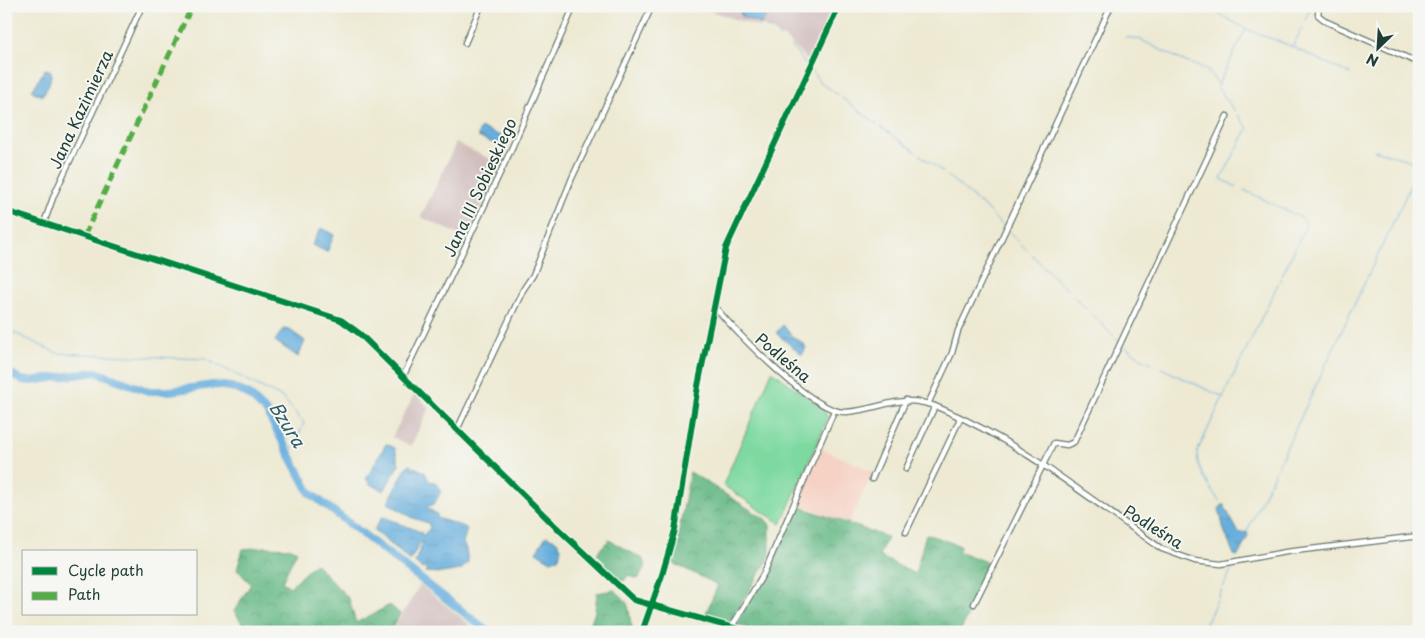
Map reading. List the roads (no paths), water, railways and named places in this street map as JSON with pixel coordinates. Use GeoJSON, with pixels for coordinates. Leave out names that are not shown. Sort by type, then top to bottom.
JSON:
{"type":"FeatureCollection","features":[{"type":"Feature","properties":{"kind":"street","name":"Jana Kazimierza"},"geometry":{"type":"LineString","coordinates":[[44,223],[54,194],[142,6]]}},
{"type":"Feature","properties":{"kind":"street"},"geometry":{"type":"LineString","coordinates":[[465,43],[481,6]]}},
{"type":"Feature","properties":{"kind":"street","name":"Jana III Sobieskiego"},"geometry":{"type":"LineString","coordinates":[[404,377],[510,152],[574,6]]}},
{"type":"Feature","properties":{"kind":"street"},"geometry":{"type":"LineString","coordinates":[[457,430],[523,290],[533,275],[572,178],[652,6]]}},
{"type":"Feature","properties":{"kind":"street"},"geometry":{"type":"LineString","coordinates":[[642,632],[667,561],[678,514],[698,386],[724,256],[729,240],[838,6]]}},
{"type":"Feature","properties":{"kind":"street"},"geometry":{"type":"LineString","coordinates":[[928,404],[952,353],[958,331],[1111,6]]}},
{"type":"Feature","properties":{"kind":"street"},"geometry":{"type":"LineString","coordinates":[[1319,6],[1318,15],[1327,22],[1419,63]]}},
{"type":"Feature","properties":{"kind":"street"},"geometry":{"type":"LineString","coordinates":[[974,604],[1042,463],[1054,443],[1067,445],[1074,442],[1226,116]]}},
{"type":"Feature","properties":{"kind":"street"},"geometry":{"type":"LineString","coordinates":[[6,211],[332,315],[360,334],[627,594],[638,602],[748,632]]}},
{"type":"Feature","properties":{"kind":"street","name":"Podleśna"},"geometry":{"type":"LineString","coordinates":[[715,307],[733,328],[770,364],[834,411],[848,412],[906,400],[935,406],[959,417],[1042,463],[1162,549],[1178,557],[1208,564],[1221,564],[1286,552],[1419,536]]}},
{"type":"Feature","properties":{"kind":"street"},"geometry":{"type":"LineString","coordinates":[[872,479],[906,400]]}},
{"type":"Feature","properties":{"kind":"street"},"geometry":{"type":"LineString","coordinates":[[906,469],[935,406]]}},
{"type":"Feature","properties":{"kind":"street"},"geometry":{"type":"LineString","coordinates":[[731,628],[764,573],[834,411]]}},
{"type":"Feature","properties":{"kind":"street"},"geometry":{"type":"LineString","coordinates":[[906,532],[959,421],[959,417]]}},
{"type":"Feature","properties":{"kind":"water"},"geometry":{"type":"Polygon","coordinates":[[[744,6],[771,6],[761,24],[742,17],[740,13],[744,6]]]}},
{"type":"Feature","properties":{"kind":"water"},"geometry":{"type":"Polygon","coordinates":[[[45,69],[51,71],[51,77],[47,88],[41,96],[32,91],[45,69]]]}},
{"type":"Feature","properties":{"kind":"water"},"geometry":{"type":"Polygon","coordinates":[[[482,128],[508,139],[506,148],[478,137],[479,130],[482,128]]]}},
{"type":"Feature","properties":{"kind":"water"},"geometry":{"type":"Polygon","coordinates":[[[321,228],[334,235],[327,252],[312,245],[321,228]]]}},
{"type":"Feature","properties":{"kind":"water"},"geometry":{"type":"Polygon","coordinates":[[[783,325],[792,336],[804,344],[806,348],[802,355],[776,333],[783,325]]]}},
{"type":"Feature","properties":{"kind":"water"},"geometry":{"type":"Polygon","coordinates":[[[283,329],[290,330],[305,341],[298,357],[275,341],[283,329]]]}},
{"type":"Feature","properties":{"kind":"water"},"geometry":{"type":"Polygon","coordinates":[[[386,444],[395,448],[399,464],[384,491],[370,484],[366,479],[386,444]]]}},
{"type":"Feature","properties":{"kind":"water"},"geometry":{"type":"Polygon","coordinates":[[[411,465],[413,471],[414,467],[425,472],[429,481],[435,482],[441,492],[434,504],[426,507],[437,514],[437,518],[467,529],[463,543],[468,562],[461,570],[442,573],[426,572],[426,567],[422,569],[415,562],[423,542],[420,543],[410,561],[374,530],[381,518],[384,517],[421,532],[422,536],[430,528],[428,523],[413,518],[388,503],[407,466],[411,465]]]}},
{"type":"Feature","properties":{"kind":"water"},"geometry":{"type":"Polygon","coordinates":[[[1223,504],[1239,533],[1247,532],[1248,536],[1238,556],[1234,555],[1224,530],[1219,509],[1223,504]]]}},
{"type":"Feature","properties":{"kind":"water"},"geometry":{"type":"Polygon","coordinates":[[[546,536],[557,541],[561,548],[559,558],[551,561],[536,552],[546,536]]]}},
{"type":"Feature","properties":{"kind":"waterway"},"geometry":{"type":"LineString","coordinates":[[1205,6],[1246,29]]}},
{"type":"Feature","properties":{"kind":"waterway"},"geometry":{"type":"LineString","coordinates":[[1305,20],[1312,6]]}},
{"type":"Feature","properties":{"kind":"waterway"},"geometry":{"type":"LineString","coordinates":[[765,27],[771,30]]}},
{"type":"Feature","properties":{"kind":"waterway"},"geometry":{"type":"LineString","coordinates":[[1235,111],[1217,87],[1246,29],[1291,46],[1294,45],[1302,27]]}},
{"type":"Feature","properties":{"kind":"waterway"},"geometry":{"type":"LineString","coordinates":[[776,33],[781,37]]}},
{"type":"Feature","properties":{"kind":"waterway"},"geometry":{"type":"LineString","coordinates":[[1125,37],[1139,39],[1183,61],[1206,69],[1218,84]]}},
{"type":"Feature","properties":{"kind":"waterway"},"geometry":{"type":"LineString","coordinates":[[791,46],[807,66]]}},
{"type":"Feature","properties":{"kind":"waterway"},"geometry":{"type":"LineString","coordinates":[[1292,47],[1350,74]]}},
{"type":"Feature","properties":{"kind":"waterway"},"geometry":{"type":"LineString","coordinates":[[812,71],[819,81],[838,95]]}},
{"type":"Feature","properties":{"kind":"waterway"},"geometry":{"type":"LineString","coordinates":[[842,98],[878,125]]}},
{"type":"Feature","properties":{"kind":"waterway"},"geometry":{"type":"LineString","coordinates":[[1237,187],[1221,179],[1248,128],[1238,115]]}},
{"type":"Feature","properties":{"kind":"waterway"},"geometry":{"type":"LineString","coordinates":[[881,127],[916,152]]}},
{"type":"Feature","properties":{"kind":"waterway"},"geometry":{"type":"LineString","coordinates":[[1374,150],[1419,163]]}},
{"type":"Feature","properties":{"kind":"waterway"},"geometry":{"type":"LineString","coordinates":[[920,155],[943,172]]}},
{"type":"Feature","properties":{"kind":"waterway"},"geometry":{"type":"LineString","coordinates":[[1247,531],[1419,168]]}},
{"type":"Feature","properties":{"kind":"waterway"},"geometry":{"type":"LineString","coordinates":[[948,176],[990,212]]}},
{"type":"Feature","properties":{"kind":"waterway"},"geometry":{"type":"LineString","coordinates":[[1223,397],[1306,226],[1304,219],[1244,190]]}},
{"type":"Feature","properties":{"kind":"waterway"},"geometry":{"type":"LineString","coordinates":[[993,216],[1005,228]]}},
{"type":"Feature","properties":{"kind":"waterway"},"geometry":{"type":"LineString","coordinates":[[1009,232],[1027,250]]}},
{"type":"Feature","properties":{"kind":"waterway"},"geometry":{"type":"LineString","coordinates":[[1031,254],[1068,291]]}},
{"type":"Feature","properties":{"kind":"waterway"},"geometry":{"type":"LineString","coordinates":[[1072,295],[1087,309]]}},
{"type":"Feature","properties":{"kind":"waterway"},"geometry":{"type":"LineString","coordinates":[[1090,313],[1119,341]]}},
{"type":"Feature","properties":{"kind":"waterway"},"geometry":{"type":"LineString","coordinates":[[6,329],[57,353],[205,359],[283,398],[304,423],[292,449]]}},
{"type":"Feature","properties":{"kind":"waterway"},"geometry":{"type":"LineString","coordinates":[[1123,345],[1141,358],[1154,364]]}},
{"type":"Feature","properties":{"kind":"waterway"},"geometry":{"type":"LineString","coordinates":[[1161,368],[1223,397],[1197,452],[1201,472],[1219,501]]}},
{"type":"Feature","properties":{"kind":"waterway","name":"Bzura"},"geometry":{"type":"LineString","coordinates":[[6,371],[22,380],[31,381],[96,372],[148,391],[170,391],[213,385],[231,387],[248,394],[267,412],[310,493],[489,632]]}},
{"type":"Feature","properties":{"kind":"waterway"},"geometry":{"type":"LineString","coordinates":[[1202,632],[1233,566]]}}]}
